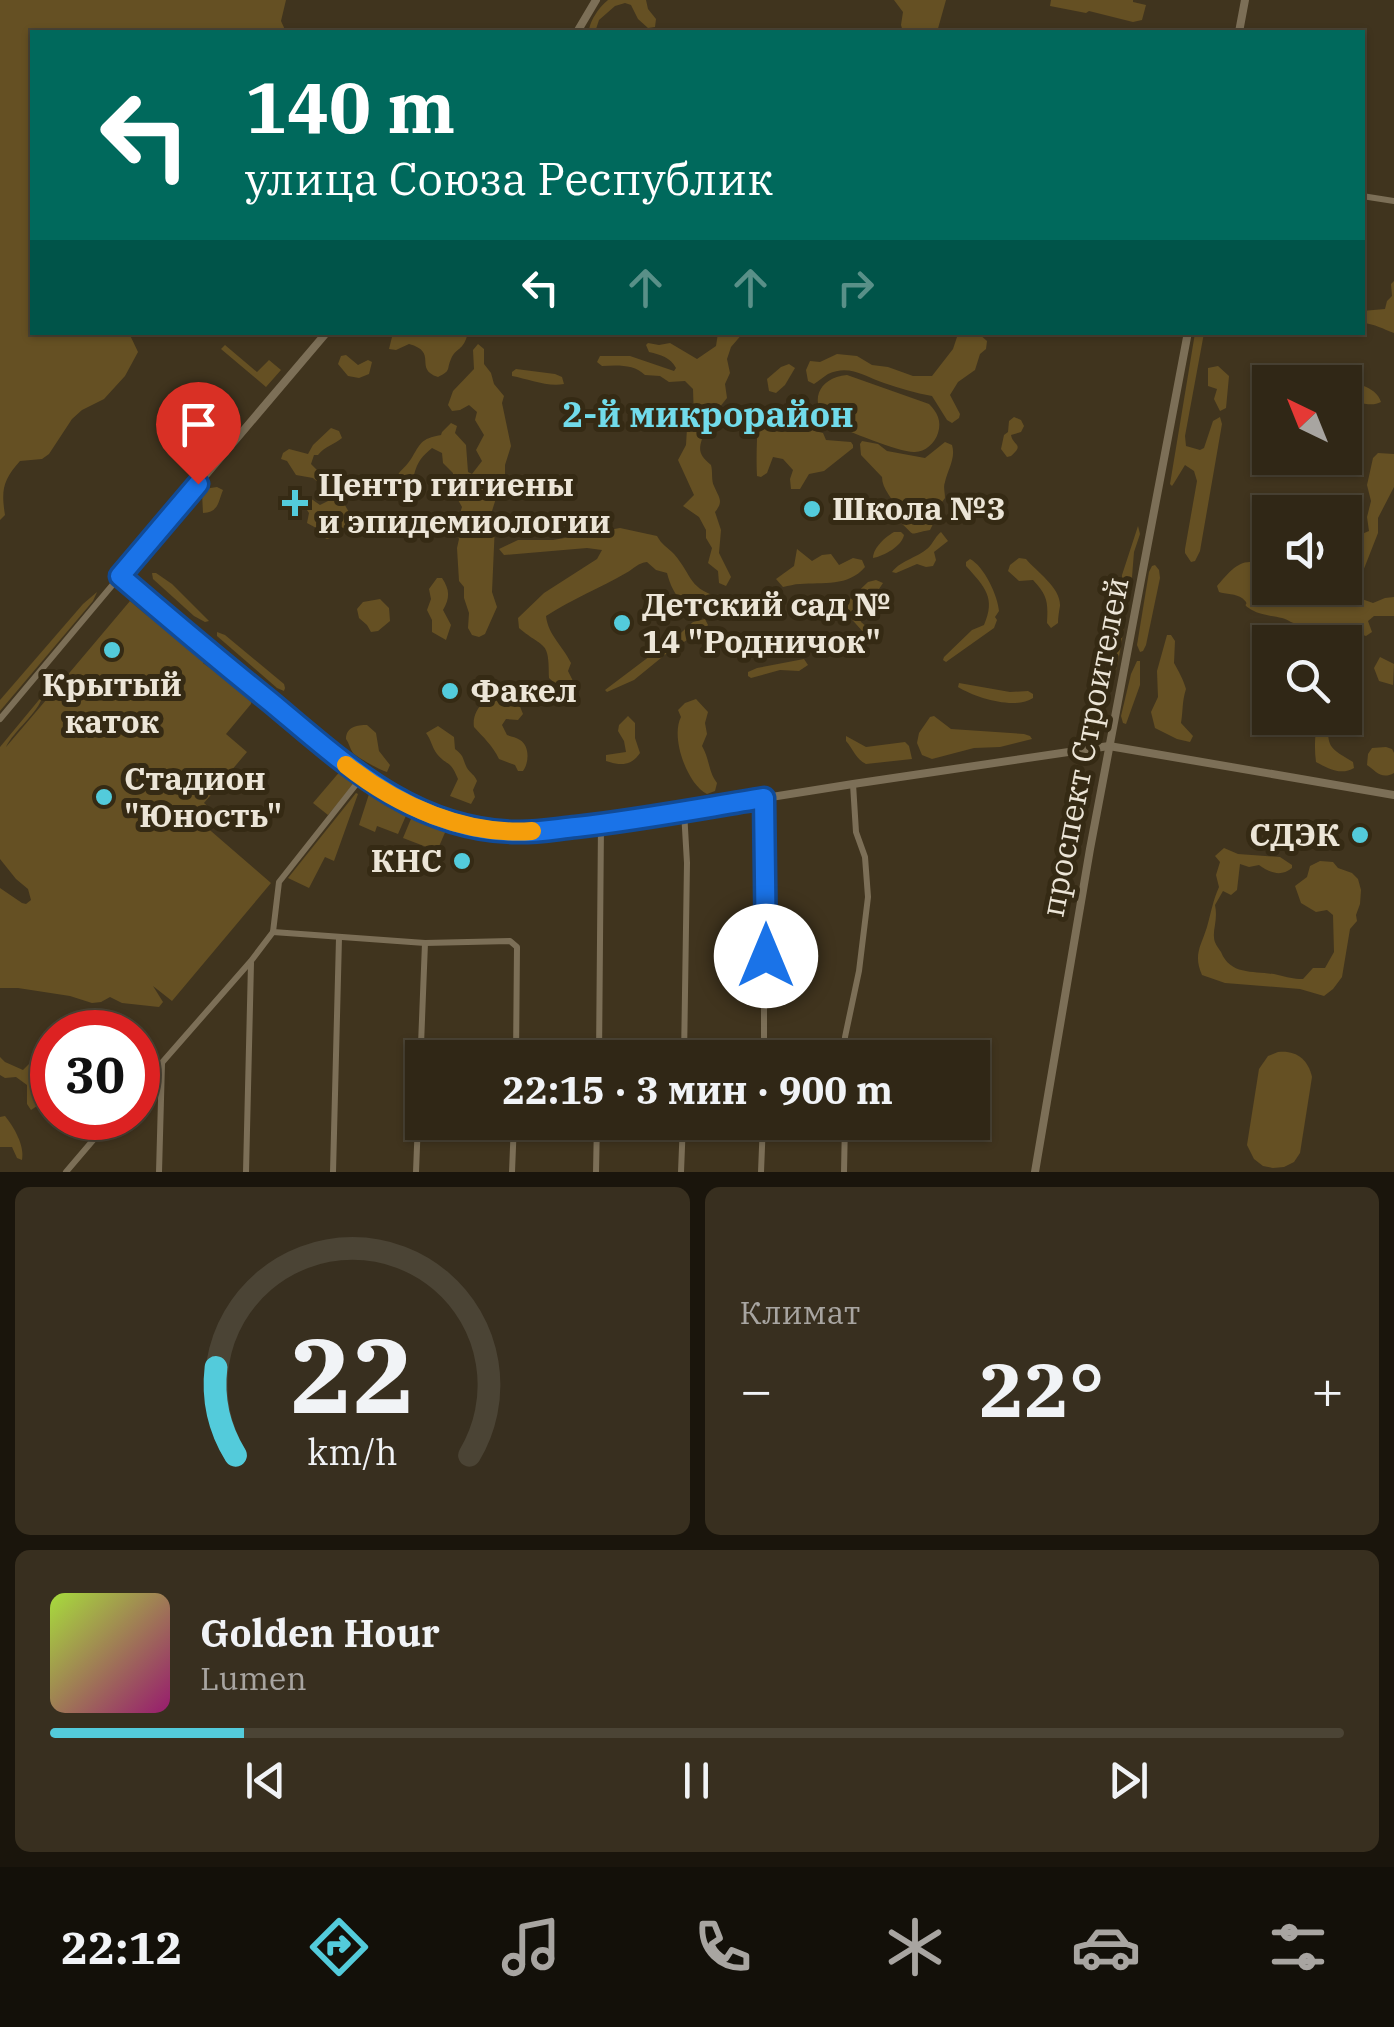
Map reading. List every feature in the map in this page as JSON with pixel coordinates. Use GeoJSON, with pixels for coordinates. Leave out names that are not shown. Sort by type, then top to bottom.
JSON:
{"type":"FeatureCollection","features":[{"type":"Feature","properties":{"kind":"street"},"geometry":{"type":"LineString","coordinates":[[578,30],[596,0]]}},
{"type":"Feature","properties":{"kind":"street"},"geometry":{"type":"LineString","coordinates":[[1239,30],[1245,0]]}},
{"type":"Feature","properties":{"kind":"street"},"geometry":{"type":"LineString","coordinates":[[1365,196],[1394,201]]}},
{"type":"Feature","properties":{"kind":"street"},"geometry":{"type":"LineString","coordinates":[[0,719],[324,335]]}},
{"type":"Feature","properties":{"kind":"street","name":"проспект Строителей"},"geometry":{"type":"LineString","coordinates":[[1034,1172],[1187,335]]}},
{"type":"Feature","properties":{"kind":"street"},"geometry":{"type":"LineString","coordinates":[[120,576],[362,778],[434,816],[478,828],[519,832],[601,824],[1110,746],[1394,794]]}},
{"type":"Feature","properties":{"kind":"street"},"geometry":{"type":"LineString","coordinates":[[160,1064],[273,932],[278,882],[362,778]]}},
{"type":"Feature","properties":{"kind":"street"},"geometry":{"type":"LineString","coordinates":[[844,1040],[859,970],[868,898],[865,857],[856,832],[853,784]]}},
{"type":"Feature","properties":{"kind":"street"},"geometry":{"type":"LineString","coordinates":[[764,798],[764,1040]]}},
{"type":"Feature","properties":{"kind":"street"},"geometry":{"type":"LineString","coordinates":[[684,811],[684,1040]]}},
{"type":"Feature","properties":{"kind":"street"},"geometry":{"type":"LineString","coordinates":[[598,1040],[601,824]]}},
{"type":"Feature","properties":{"kind":"street"},"geometry":{"type":"LineString","coordinates":[[273,932],[425,943],[510,942],[518,948],[516,1040]]}},
{"type":"Feature","properties":{"kind":"street"},"geometry":{"type":"LineString","coordinates":[[333,1172],[339,938]]}},
{"type":"Feature","properties":{"kind":"street"},"geometry":{"type":"LineString","coordinates":[[416,1172],[425,943]]}},
{"type":"Feature","properties":{"kind":"street"},"geometry":{"type":"LineString","coordinates":[[246,1172],[251,960]]}},
{"type":"Feature","properties":{"kind":"street"},"geometry":{"type":"LineString","coordinates":[[159,1172],[162,1062]]}},
{"type":"Feature","properties":{"kind":"street"},"geometry":{"type":"LineString","coordinates":[[66,1172],[93,1140]]}},
{"type":"Feature","properties":{"kind":"street"},"geometry":{"type":"LineString","coordinates":[[512,1172],[513,1140]]}},
{"type":"Feature","properties":{"kind":"street"},"geometry":{"type":"LineString","coordinates":[[596,1172],[597,1140]]}},
{"type":"Feature","properties":{"kind":"street"},"geometry":{"type":"LineString","coordinates":[[681,1172],[682,1140]]}},
{"type":"Feature","properties":{"kind":"street"},"geometry":{"type":"LineString","coordinates":[[762,1172],[763,1140]]}},
{"type":"Feature","properties":{"kind":"street"},"geometry":{"type":"LineString","coordinates":[[844,1172],[845,1140]]}},
{"type":"Feature","properties":{"kind":"shaded area"},"geometry":{"type":"Polygon","coordinates":[[[0,0],[286,0],[281,21],[285,30],[30,30],[30,335],[130,335],[138,352],[125,376],[104,399],[72,419],[49,454],[42,459],[20,461],[14,468],[5,486],[5,515],[0,520],[0,0]]]}},
{"type":"Feature","properties":{"kind":"shaded area"},"geometry":{"type":"Polygon","coordinates":[[[608,0],[646,0],[656,19],[655,27],[648,28],[631,5],[625,3],[599,20],[596,30],[590,30],[608,0]]]}},
{"type":"Feature","properties":{"kind":"shaded area"},"geometry":{"type":"Polygon","coordinates":[[[894,0],[946,0],[938,30],[902,30],[903,12],[894,0]]]}},
{"type":"Feature","properties":{"kind":"shaded area"},"geometry":{"type":"Polygon","coordinates":[[[1051,0],[1133,0],[1146,5],[1142,20],[1133,22],[1050,6],[1051,0]]]}},
{"type":"Feature","properties":{"kind":"shaded area"},"geometry":{"type":"Polygon","coordinates":[[[1394,281],[1394,333],[1365,324],[1365,311],[1385,309],[1392,296],[1394,281]]]}},
{"type":"Feature","properties":{"kind":"shaded area"},"geometry":{"type":"Polygon","coordinates":[[[392,335],[467,335],[447,371],[438,377],[427,370],[425,356],[418,347],[409,344],[389,349],[392,335]]]}},
{"type":"Feature","properties":{"kind":"shaded area"},"geometry":{"type":"Polygon","coordinates":[[[718,335],[741,335],[727,359],[727,398],[714,423],[705,429],[700,449],[711,465],[720,499],[715,512],[721,530],[719,553],[731,577],[726,586],[719,583],[718,571],[708,563],[712,548],[706,530],[699,517],[683,506],[694,495],[678,460],[686,445],[687,428],[694,419],[693,389],[685,381],[669,382],[631,367],[602,366],[597,362],[600,356],[630,356],[674,371],[671,361],[649,352],[648,343],[670,343],[697,359],[716,346],[718,335]]]}},
{"type":"Feature","properties":{"kind":"shaded area"},"geometry":{"type":"Polygon","coordinates":[[[980,335],[987,341],[975,370],[958,382],[950,395],[960,414],[952,423],[932,396],[856,372],[836,371],[814,384],[808,381],[806,370],[810,361],[820,362],[837,354],[857,356],[872,365],[913,376],[932,376],[953,349],[957,337],[980,335]]]}},
{"type":"Feature","properties":{"kind":"shaded area"},"geometry":{"type":"Polygon","coordinates":[[[1195,335],[1204,335],[1186,446],[1204,448],[1213,421],[1220,417],[1222,424],[1195,561],[1191,562],[1185,553],[1197,481],[1194,471],[1185,465],[1170,484],[1195,335]]]}},
{"type":"Feature","properties":{"kind":"shaded area"},"geometry":{"type":"Polygon","coordinates":[[[478,344],[484,349],[484,364],[494,384],[504,396],[511,446],[492,511],[492,592],[497,607],[485,634],[479,637],[468,628],[469,613],[459,581],[459,539],[455,529],[462,507],[452,489],[453,473],[443,463],[442,453],[432,448],[418,464],[409,491],[399,494],[397,481],[422,442],[441,435],[451,423],[457,426],[455,433],[466,445],[468,472],[472,474],[482,461],[476,450],[484,435],[475,420],[477,412],[469,405],[452,411],[448,405],[453,391],[474,369],[473,350],[478,344]]]}},
{"type":"Feature","properties":{"kind":"shaded area"},"geometry":{"type":"Polygon","coordinates":[[[225,345],[257,372],[269,360],[281,370],[266,387],[221,349],[225,345]]]}},
{"type":"Feature","properties":{"kind":"shaded area"},"geometry":{"type":"Polygon","coordinates":[[[346,355],[358,365],[372,362],[369,374],[359,378],[348,376],[338,364],[341,356],[346,355]]]}},
{"type":"Feature","properties":{"kind":"shaded area"},"geometry":{"type":"Polygon","coordinates":[[[789,364],[795,368],[785,385],[776,393],[769,391],[767,379],[789,364]]]}},
{"type":"Feature","properties":{"kind":"shaded area"},"geometry":{"type":"Polygon","coordinates":[[[1218,366],[1229,376],[1226,408],[1220,411],[1214,399],[1217,389],[1208,386],[1208,368],[1218,366]]]}},
{"type":"Feature","properties":{"kind":"shaded area"},"geometry":{"type":"Polygon","coordinates":[[[516,369],[555,374],[562,377],[564,384],[544,384],[512,376],[516,369]]]}},
{"type":"Feature","properties":{"kind":"shaded area"},"geometry":{"type":"Polygon","coordinates":[[[847,375],[929,404],[939,421],[935,440],[922,450],[908,451],[830,424],[819,408],[819,393],[829,381],[847,375]]]}},
{"type":"Feature","properties":{"kind":"shaded area"},"geometry":{"type":"Polygon","coordinates":[[[1362,385],[1381,402],[1362,402],[1362,385]]]}},
{"type":"Feature","properties":{"kind":"shaded area"},"geometry":{"type":"Polygon","coordinates":[[[765,416],[776,423],[823,433],[826,440],[851,442],[853,448],[824,471],[809,474],[800,489],[791,489],[793,470],[783,459],[773,457],[767,473],[757,476],[758,420],[765,416]]]}},
{"type":"Feature","properties":{"kind":"shaded area"},"geometry":{"type":"Polygon","coordinates":[[[1014,417],[1024,426],[1021,432],[1011,435],[1018,447],[1007,457],[1001,449],[1009,421],[1014,417]]]}},
{"type":"Feature","properties":{"kind":"shaded area"},"geometry":{"type":"Polygon","coordinates":[[[331,428],[339,431],[342,438],[314,455],[311,464],[323,476],[322,483],[296,475],[287,461],[281,459],[289,449],[308,454],[331,428]]]}},
{"type":"Feature","properties":{"kind":"shaded area"},"geometry":{"type":"Polygon","coordinates":[[[862,441],[878,444],[887,451],[925,458],[945,442],[952,445],[945,498],[936,510],[930,530],[913,534],[900,522],[882,477],[861,455],[862,441]]]}},
{"type":"Feature","properties":{"kind":"shaded area"},"geometry":{"type":"Polygon","coordinates":[[[1378,453],[1394,454],[1394,487],[1378,518],[1378,533],[1362,574],[1362,534],[1369,531],[1371,501],[1367,485],[1373,458],[1378,453]]]}},
{"type":"Feature","properties":{"kind":"shaded area"},"geometry":{"type":"Polygon","coordinates":[[[204,489],[223,490],[217,506],[203,513],[204,489]]]}},
{"type":"Feature","properties":{"kind":"shaded area"},"geometry":{"type":"Polygon","coordinates":[[[310,498],[320,505],[341,498],[351,516],[342,530],[327,539],[307,523],[309,513],[305,507],[310,498]]]}},
{"type":"Feature","properties":{"kind":"shaded area"},"geometry":{"type":"Polygon","coordinates":[[[1138,526],[1132,577],[1122,606],[1122,575],[1138,526]]]}},
{"type":"Feature","properties":{"kind":"shaded area"},"geometry":{"type":"Polygon","coordinates":[[[620,528],[657,536],[697,586],[723,598],[730,609],[710,618],[694,611],[677,596],[667,573],[647,562],[641,563],[546,616],[571,663],[568,671],[572,684],[562,690],[549,678],[546,651],[519,628],[518,618],[544,593],[597,559],[602,550],[504,555],[499,549],[518,540],[553,540],[620,528]]]}},
{"type":"Feature","properties":{"kind":"shaded area"},"geometry":{"type":"Polygon","coordinates":[[[894,532],[904,535],[900,543],[873,558],[880,543],[894,532]]]}},
{"type":"Feature","properties":{"kind":"shaded area"},"geometry":{"type":"Polygon","coordinates":[[[941,532],[948,541],[934,552],[933,566],[917,564],[892,572],[926,550],[941,532]]]}},
{"type":"Feature","properties":{"kind":"shaded area"},"geometry":{"type":"Polygon","coordinates":[[[797,549],[812,561],[831,554],[839,565],[853,558],[862,560],[865,567],[843,581],[783,587],[776,579],[794,566],[797,549]]]}},
{"type":"Feature","properties":{"kind":"shaded area"},"geometry":{"type":"Polygon","coordinates":[[[1019,558],[1026,559],[1057,593],[1058,623],[1051,628],[1047,623],[1046,600],[1038,586],[1033,580],[1019,581],[1008,571],[1019,558]]]}},
{"type":"Feature","properties":{"kind":"shaded area"},"geometry":{"type":"Polygon","coordinates":[[[970,559],[993,590],[999,611],[997,620],[994,628],[946,662],[944,657],[972,630],[984,625],[987,616],[987,593],[966,566],[970,559]]]}},
{"type":"Feature","properties":{"kind":"shaded area"},"geometry":{"type":"Polygon","coordinates":[[[1250,562],[1252,605],[1362,605],[1362,599],[1373,603],[1394,597],[1394,616],[1374,616],[1368,621],[1372,632],[1366,636],[1362,635],[1362,625],[1302,625],[1259,613],[1246,606],[1240,597],[1219,592],[1217,586],[1239,565],[1250,562]]]}},
{"type":"Feature","properties":{"kind":"shaded area"},"geometry":{"type":"Polygon","coordinates":[[[1155,565],[1160,578],[1146,645],[1140,652],[1137,645],[1149,572],[1155,565]]]}},
{"type":"Feature","properties":{"kind":"shaded area"},"geometry":{"type":"Polygon","coordinates":[[[152,573],[172,584],[209,621],[194,616],[153,579],[152,573]]]}},
{"type":"Feature","properties":{"kind":"shaded area"},"geometry":{"type":"Polygon","coordinates":[[[437,578],[442,578],[448,590],[443,610],[451,625],[446,640],[432,632],[427,610],[429,589],[437,578]]]}},
{"type":"Feature","properties":{"kind":"shaded area"},"geometry":{"type":"Polygon","coordinates":[[[868,582],[883,583],[875,595],[855,606],[861,622],[876,635],[877,642],[873,643],[847,614],[844,605],[868,582]]]}},
{"type":"Feature","properties":{"kind":"shaded area"},"geometry":{"type":"Polygon","coordinates":[[[97,592],[93,601],[0,711],[0,700],[97,592]]]}},
{"type":"Feature","properties":{"kind":"shaded area","name":"Стадион \"Юность\""},"geometry":{"type":"Polygon","coordinates":[[[136,598],[204,652],[207,656],[203,663],[210,668],[215,665],[252,699],[226,734],[247,752],[204,803],[214,812],[204,825],[271,883],[172,1001],[153,986],[163,1002],[159,1007],[122,1003],[110,997],[92,1003],[70,996],[0,988],[0,888],[22,903],[31,900],[28,889],[0,859],[0,747],[43,695],[6,747],[58,686],[59,676],[65,678],[130,601],[149,617],[136,598]]]}},
{"type":"Feature","properties":{"kind":"shaded area"},"geometry":{"type":"Polygon","coordinates":[[[380,599],[389,608],[390,621],[371,632],[357,609],[363,602],[380,599]]]}},
{"type":"Feature","properties":{"kind":"shaded area"},"geometry":{"type":"Polygon","coordinates":[[[705,619],[708,625],[704,630],[672,649],[634,680],[605,690],[663,649],[693,622],[705,619]]]}},
{"type":"Feature","properties":{"kind":"shaded area"},"geometry":{"type":"Polygon","coordinates":[[[1122,620],[1118,660],[1107,695],[1104,691],[1112,639],[1122,620]]]}},
{"type":"Feature","properties":{"kind":"shaded area"},"geometry":{"type":"Polygon","coordinates":[[[217,632],[284,684],[284,691],[217,636],[217,632]]]}},
{"type":"Feature","properties":{"kind":"shaded area"},"geometry":{"type":"Polygon","coordinates":[[[1167,635],[1175,641],[1174,663],[1186,689],[1181,723],[1193,736],[1190,742],[1155,728],[1151,712],[1158,697],[1157,671],[1167,635]]]}},
{"type":"Feature","properties":{"kind":"shaded area"},"geometry":{"type":"Polygon","coordinates":[[[1380,657],[1394,664],[1393,685],[1379,681],[1374,668],[1380,657]]]}},
{"type":"Feature","properties":{"kind":"shaded area"},"geometry":{"type":"Polygon","coordinates":[[[804,659],[808,665],[799,671],[748,676],[757,668],[804,659]]]}},
{"type":"Feature","properties":{"kind":"shaded area"},"geometry":{"type":"Polygon","coordinates":[[[1137,661],[1140,685],[1126,724],[1121,716],[1137,661]]]}},
{"type":"Feature","properties":{"kind":"shaded area"},"geometry":{"type":"Polygon","coordinates":[[[959,683],[1010,692],[1028,691],[1033,698],[1016,703],[995,701],[958,687],[959,683]]]}},
{"type":"Feature","properties":{"kind":"shaded area"},"geometry":{"type":"Polygon","coordinates":[[[504,685],[514,685],[523,694],[519,704],[523,714],[518,720],[506,719],[502,725],[507,735],[526,746],[523,771],[499,759],[474,727],[478,708],[504,685]]]}},
{"type":"Feature","properties":{"kind":"shaded area"},"geometry":{"type":"Polygon","coordinates":[[[696,699],[708,712],[702,746],[717,783],[715,791],[707,794],[693,781],[679,748],[678,710],[696,699]]]}},
{"type":"Feature","properties":{"kind":"shaded area"},"geometry":{"type":"Polygon","coordinates":[[[628,716],[635,723],[640,753],[625,764],[606,761],[606,755],[626,752],[618,731],[628,716]]]}},
{"type":"Feature","properties":{"kind":"shaded area"},"geometry":{"type":"Polygon","coordinates":[[[934,716],[951,729],[1024,734],[1032,739],[932,759],[922,755],[917,743],[919,733],[934,716]]]}},
{"type":"Feature","properties":{"kind":"shaded area"},"geometry":{"type":"Polygon","coordinates":[[[367,725],[376,733],[379,751],[390,765],[387,772],[355,755],[346,739],[350,729],[367,725]]]}},
{"type":"Feature","properties":{"kind":"shaded area"},"geometry":{"type":"Polygon","coordinates":[[[438,726],[454,737],[455,749],[477,781],[471,804],[450,796],[458,779],[451,766],[435,752],[426,733],[438,726]]]}},
{"type":"Feature","properties":{"kind":"shaded area"},"geometry":{"type":"Polygon","coordinates":[[[1316,735],[1328,735],[1330,744],[1353,762],[1354,768],[1339,771],[1316,762],[1316,735]]]}},
{"type":"Feature","properties":{"kind":"shaded area"},"geometry":{"type":"Polygon","coordinates":[[[846,736],[866,747],[905,742],[912,759],[866,764],[855,754],[846,736]]]}},
{"type":"Feature","properties":{"kind":"shaded area"},"geometry":{"type":"Polygon","coordinates":[[[1386,747],[1394,753],[1394,773],[1386,776],[1367,765],[1372,748],[1386,747]]]}},
{"type":"Feature","properties":{"kind":"shaded area"},"geometry":{"type":"Polygon","coordinates":[[[342,769],[352,778],[353,785],[328,815],[313,803],[342,769]]]}},
{"type":"Feature","properties":{"kind":"shaded area"},"geometry":{"type":"Polygon","coordinates":[[[356,793],[334,861],[325,857],[309,888],[288,878],[356,793]]]}},
{"type":"Feature","properties":{"kind":"shaded area"},"geometry":{"type":"Polygon","coordinates":[[[369,794],[408,811],[398,834],[377,826],[375,832],[359,825],[369,794]]]}},
{"type":"Feature","properties":{"kind":"shaded area"},"geometry":{"type":"Polygon","coordinates":[[[413,814],[447,828],[437,851],[403,838],[413,814]]]}},
{"type":"Feature","properties":{"kind":"shaded area"},"geometry":{"type":"Polygon","coordinates":[[[1224,848],[1238,854],[1280,857],[1292,865],[1280,873],[1259,865],[1240,864],[1237,890],[1231,895],[1223,891],[1215,905],[1215,943],[1225,960],[1245,971],[1303,979],[1313,968],[1325,968],[1334,952],[1333,915],[1327,910],[1316,912],[1301,903],[1295,886],[1307,877],[1310,866],[1320,861],[1333,862],[1358,879],[1360,904],[1357,921],[1350,929],[1342,977],[1324,996],[1300,989],[1225,983],[1202,975],[1199,951],[1219,887],[1216,875],[1220,862],[1215,856],[1224,848]]]}},
{"type":"Feature","properties":{"kind":"shaded area"},"geometry":{"type":"Polygon","coordinates":[[[1278,1052],[1300,1057],[1312,1077],[1300,1153],[1294,1162],[1273,1168],[1254,1159],[1247,1145],[1259,1069],[1268,1056],[1278,1052]]]}},
{"type":"Feature","properties":{"kind":"shaded area"},"geometry":{"type":"Polygon","coordinates":[[[0,1057],[23,1070],[30,1063],[30,1108],[27,1085],[16,1077],[0,1075],[0,1057]]]}},
{"type":"Feature","properties":{"kind":"shaded area"},"geometry":{"type":"Polygon","coordinates":[[[5,1116],[20,1143],[22,1160],[12,1147],[0,1147],[0,1117],[5,1116]]]}},
{"type":"Feature","properties":{"kind":"slow traffic"},"geometry":{"type":"LineString","coordinates":[[346,765],[386,793],[434,816],[496,831],[532,831]]}},
{"type":"Feature","properties":{"kind":"place","name":"Центр гигиены и эпидемиологии"},"geometry":{"type":"Point","coordinates":[295,503]}},
{"type":"Feature","properties":{"kind":"place","name":"Школа №3"},"geometry":{"type":"Point","coordinates":[812,509]}},
{"type":"Feature","properties":{"kind":"place","name":"Детский сад № 14 \"Родничок\""},"geometry":{"type":"Point","coordinates":[622,623]}},
{"type":"Feature","properties":{"kind":"place","name":"Крытый каток"},"geometry":{"type":"Point","coordinates":[112,650]}},
{"type":"Feature","properties":{"kind":"place","name":"Факел"},"geometry":{"type":"Point","coordinates":[450,691]}},
{"type":"Feature","properties":{"kind":"place","name":"Стадион \"Юность\""},"geometry":{"type":"Point","coordinates":[104,797]}},
{"type":"Feature","properties":{"kind":"place","name":"СДЭК"},"geometry":{"type":"Point","coordinates":[1360,835]}},
{"type":"Feature","properties":{"kind":"place","name":"КНС"},"geometry":{"type":"Point","coordinates":[462,861]}},
{"type":"Feature","properties":{"kind":"district","name":"2-й микрорайон"},"geometry":{"type":"Point","coordinates":[708,415]}},
{"type":"Feature","properties":{"kind":"route"},"geometry":{"type":"LineString","coordinates":[[198,484],[120,576],[201,646],[362,778],[434,816],[478,828],[536,831],[764,798],[766,956]]}}]}
